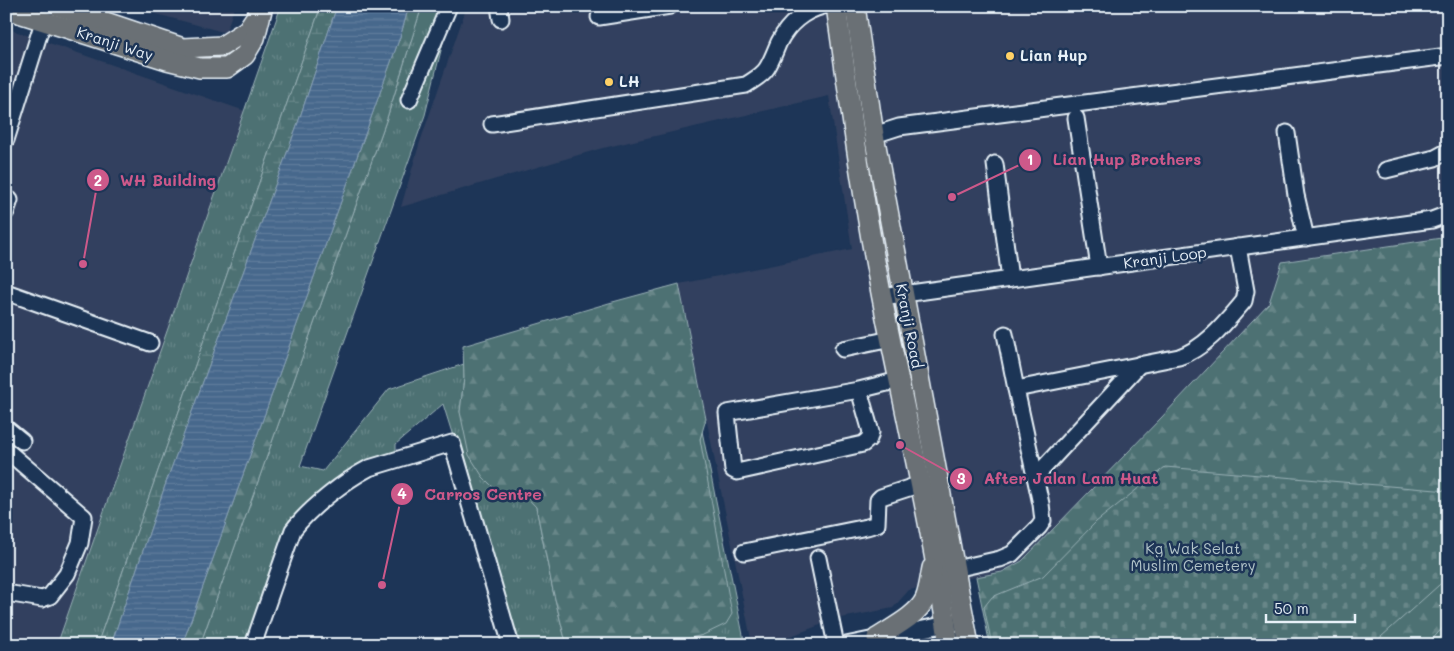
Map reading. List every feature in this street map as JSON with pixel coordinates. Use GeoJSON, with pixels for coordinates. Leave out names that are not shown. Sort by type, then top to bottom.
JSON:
{"type":"FeatureCollection","features":[{"type":"Feature","properties":{"kind":"main road"},"geometry":{"type":"LineString","coordinates":[[58,6],[182,48],[222,46],[247,30],[262,8]]}},
{"type":"Feature","properties":{"kind":"main road"},"geometry":{"type":"LineString","coordinates":[[94,6],[111,24]]}},
{"type":"Feature","properties":{"kind":"main road","name":"Kranji Road"},"geometry":{"type":"LineString","coordinates":[[836,6],[855,140],[882,297],[921,484],[934,558],[953,637]]}},
{"type":"Feature","properties":{"kind":"main road","name":"Kranji Road"},"geometry":{"type":"LineString","coordinates":[[858,7],[873,128],[955,569],[953,637]]}},
{"type":"Feature","properties":{"kind":"main road","name":"Kranji Way"},"geometry":{"type":"LineString","coordinates":[[6,9],[46,14],[166,60],[200,68],[227,68],[245,56],[255,38],[262,8]]}},
{"type":"Feature","properties":{"kind":"main road"},"geometry":{"type":"LineString","coordinates":[[877,638],[922,606],[926,597],[934,558]]}},
{"type":"Feature","properties":{"kind":"street"},"geometry":{"type":"LineString","coordinates":[[410,100],[449,6]]}},
{"type":"Feature","properties":{"kind":"street"},"geometry":{"type":"LineString","coordinates":[[599,17],[670,6]]}},
{"type":"Feature","properties":{"kind":"street"},"geometry":{"type":"LineString","coordinates":[[492,124],[746,85],[759,77],[767,69],[780,41],[791,24],[810,10],[823,6]]}},
{"type":"Feature","properties":{"kind":"street"},"geometry":{"type":"LineString","coordinates":[[6,140],[46,14]]}},
{"type":"Feature","properties":{"kind":"street"},"geometry":{"type":"LineString","coordinates":[[873,128],[900,127],[1448,56]]}},
{"type":"Feature","properties":{"kind":"street"},"geometry":{"type":"LineString","coordinates":[[1076,118],[1099,267]]}},
{"type":"Feature","properties":{"kind":"street"},"geometry":{"type":"LineString","coordinates":[[1287,133],[1296,195],[1306,238]]}},
{"type":"Feature","properties":{"kind":"street"},"geometry":{"type":"LineString","coordinates":[[1386,170],[1435,158],[1448,151]]}},
{"type":"Feature","properties":{"kind":"street"},"geometry":{"type":"LineString","coordinates":[[996,164],[1010,279]]}},
{"type":"Feature","properties":{"kind":"street","name":"Kranji Loop"},"geometry":{"type":"LineString","coordinates":[[882,297],[1432,220],[1448,214]]}},
{"type":"Feature","properties":{"kind":"street"},"geometry":{"type":"LineString","coordinates":[[1016,389],[1190,353],[1201,346],[1244,301],[1246,291],[1238,247]]}},
{"type":"Feature","properties":{"kind":"street"},"geometry":{"type":"LineString","coordinates":[[6,292],[150,343]]}},
{"type":"Feature","properties":{"kind":"street"},"geometry":{"type":"LineString","coordinates":[[955,569],[1000,559],[1012,554],[1039,528],[1043,521],[1005,334]]}},
{"type":"Feature","properties":{"kind":"street"},"geometry":{"type":"LineString","coordinates":[[843,349],[891,339]]}},
{"type":"Feature","properties":{"kind":"street"},"geometry":{"type":"LineString","coordinates":[[1035,477],[1140,364]]}},
{"type":"Feature","properties":{"kind":"street"},"geometry":{"type":"LineString","coordinates":[[859,390],[871,432],[869,439],[863,444],[737,472],[733,470],[727,413],[859,390],[900,380]]}},
{"type":"Feature","properties":{"kind":"street"},"geometry":{"type":"LineString","coordinates":[[6,428],[22,441]]}},
{"type":"Feature","properties":{"kind":"street"},"geometry":{"type":"LineString","coordinates":[[253,645],[293,530],[304,516],[358,473],[452,443],[512,645]]}},
{"type":"Feature","properties":{"kind":"street"},"geometry":{"type":"LineString","coordinates":[[6,593],[42,599],[50,596],[67,574],[77,551],[84,517],[7,451]]}},
{"type":"Feature","properties":{"kind":"street"},"geometry":{"type":"LineString","coordinates":[[744,552],[877,524],[878,500],[881,497],[921,484]]}},
{"type":"Feature","properties":{"kind":"street"},"geometry":{"type":"LineString","coordinates":[[818,558],[836,645]]}},
{"type":"Feature","properties":{"kind":"street"},"geometry":{"type":"LineString","coordinates":[[846,645],[877,638],[953,637]]}},
{"type":"Feature","properties":{"kind":"shaded area"},"geometry":{"type":"Polygon","coordinates":[[[127,6],[235,6],[226,31],[223,32],[127,6]]]}},
{"type":"Feature","properties":{"kind":"shaded area"},"geometry":{"type":"Polygon","coordinates":[[[337,6],[409,6],[401,34],[182,645],[111,645],[167,480],[299,120],[337,6]]]}},
{"type":"Feature","properties":{"kind":"shaded area"},"geometry":{"type":"Polygon","coordinates":[[[467,6],[1448,6],[1448,237],[1282,262],[1269,303],[1161,418],[1022,561],[1002,572],[909,590],[893,608],[836,619],[791,636],[752,644],[679,284],[852,249],[829,96],[599,149],[401,207],[419,145],[467,6]]]}},
{"type":"Feature","properties":{"kind":"shaded area"},"geometry":{"type":"Polygon","coordinates":[[[6,28],[245,111],[57,645],[6,645],[6,28]]]}},
{"type":"Feature","properties":{"kind":"green space"},"geometry":{"type":"Polygon","coordinates":[[[281,6],[321,6],[97,645],[57,645],[281,6]]]}},
{"type":"Feature","properties":{"kind":"green space"},"geometry":{"type":"Polygon","coordinates":[[[321,6],[337,6],[299,120],[167,480],[111,645],[97,645],[321,6]]]}},
{"type":"Feature","properties":{"kind":"green space"},"geometry":{"type":"Polygon","coordinates":[[[409,6],[422,6],[387,118],[200,645],[182,645],[401,34],[409,6]]]}},
{"type":"Feature","properties":{"kind":"green space"},"geometry":{"type":"Polygon","coordinates":[[[422,6],[452,6],[425,115],[300,466],[323,471],[389,389],[464,364],[460,412],[514,490],[523,493],[536,507],[553,591],[568,645],[518,645],[443,404],[396,444],[396,455],[345,475],[293,530],[253,645],[200,645],[387,118],[422,6]]]}},
{"type":"Feature","properties":{"kind":"green space"},"geometry":{"type":"Polygon","coordinates":[[[1448,237],[1448,622],[1427,645],[990,645],[976,577],[1002,572],[1022,561],[1161,418],[1269,303],[1282,262],[1448,237]]]}},
{"type":"Feature","properties":{"kind":"green space"},"geometry":{"type":"Polygon","coordinates":[[[679,284],[706,419],[700,439],[732,614],[726,624],[703,635],[661,645],[568,645],[553,591],[536,507],[523,493],[514,490],[498,492],[483,477],[469,455],[460,412],[464,378],[463,346],[679,284]]]}},
{"type":"Feature","properties":{"kind":"green space"},"geometry":{"type":"Polygon","coordinates":[[[702,431],[745,645],[661,645],[703,635],[700,439],[702,431]]]}},
{"type":"Feature","properties":{"kind":"green space","name":"Kg Wak Selat Muslim Cemetery"},"geometry":{"type":"Polygon","coordinates":[[[1165,467],[1448,491],[1448,577],[1372,645],[992,645],[984,607],[992,597],[1043,576],[1096,522],[1165,467]]]}},
{"type":"Feature","properties":{"kind":"green space"},"geometry":{"type":"Polygon","coordinates":[[[1448,622],[1448,645],[1427,645],[1448,622]]]}},
{"type":"Feature","properties":{"kind":"place","name":"Lian Hup"},"geometry":{"type":"Point","coordinates":[1010,56]}},
{"type":"Feature","properties":{"kind":"place","name":"LH"},"geometry":{"type":"Point","coordinates":[609,82]}},
{"type":"Feature","properties":{"kind":"place","name":"Lian Hup Brothers"},"geometry":{"type":"Point","coordinates":[952,197]}},
{"type":"Feature","properties":{"kind":"place","name":"WH Building"},"geometry":{"type":"Point","coordinates":[83,264]}},
{"type":"Feature","properties":{"kind":"place","name":"After Jalan Lam Huat"},"geometry":{"type":"Point","coordinates":[900,445]}},
{"type":"Feature","properties":{"kind":"place","name":"Carros Centre"},"geometry":{"type":"Point","coordinates":[382,585]}}]}
